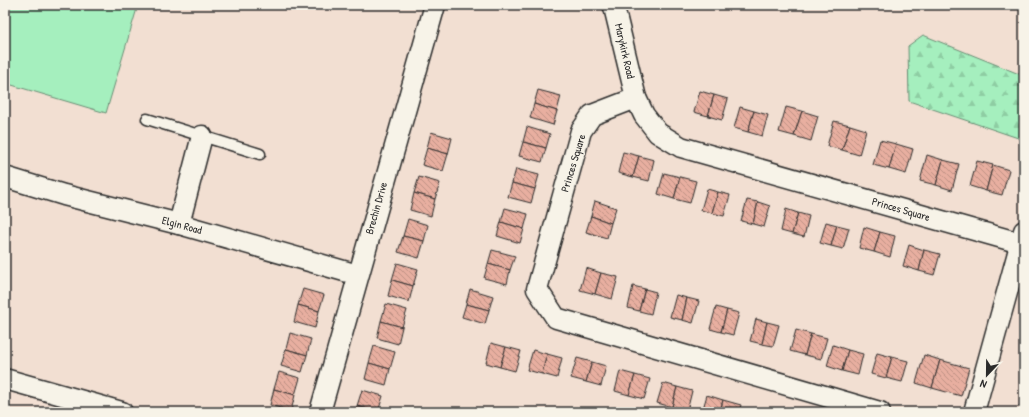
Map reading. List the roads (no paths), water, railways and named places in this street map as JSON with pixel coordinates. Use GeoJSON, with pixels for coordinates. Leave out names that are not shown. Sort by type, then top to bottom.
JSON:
{"type":"FeatureCollection","features":[{"type":"Feature","properties":{"kind":"street","name":"Brechin Drive"},"geometry":{"type":"LineString","coordinates":[[320,412],[435,5]]}},
{"type":"Feature","properties":{"kind":"street","name":"Marykirk Road"},"geometry":{"type":"LineString","coordinates":[[612,5],[614,7],[636,98]]}},
{"type":"Feature","properties":{"kind":"street","name":"Princes Square"},"geometry":{"type":"LineString","coordinates":[[874,411],[556,318],[537,289],[582,131],[592,115],[636,98],[644,115],[658,133],[681,147],[1022,237],[974,412]]}},
{"type":"Feature","properties":{"kind":"street"},"geometry":{"type":"LineString","coordinates":[[179,224],[202,136]]}},
{"type":"Feature","properties":{"kind":"street","name":"Elgin Road"},"geometry":{"type":"LineString","coordinates":[[5,177],[64,195],[179,224],[358,275]]}},
{"type":"Feature","properties":{"kind":"street"},"geometry":{"type":"LineString","coordinates":[[5,379],[122,412]]}},
{"type":"Feature","properties":{"kind":"lane"},"geometry":{"type":"LineString","coordinates":[[147,119],[260,154]]}}]}
